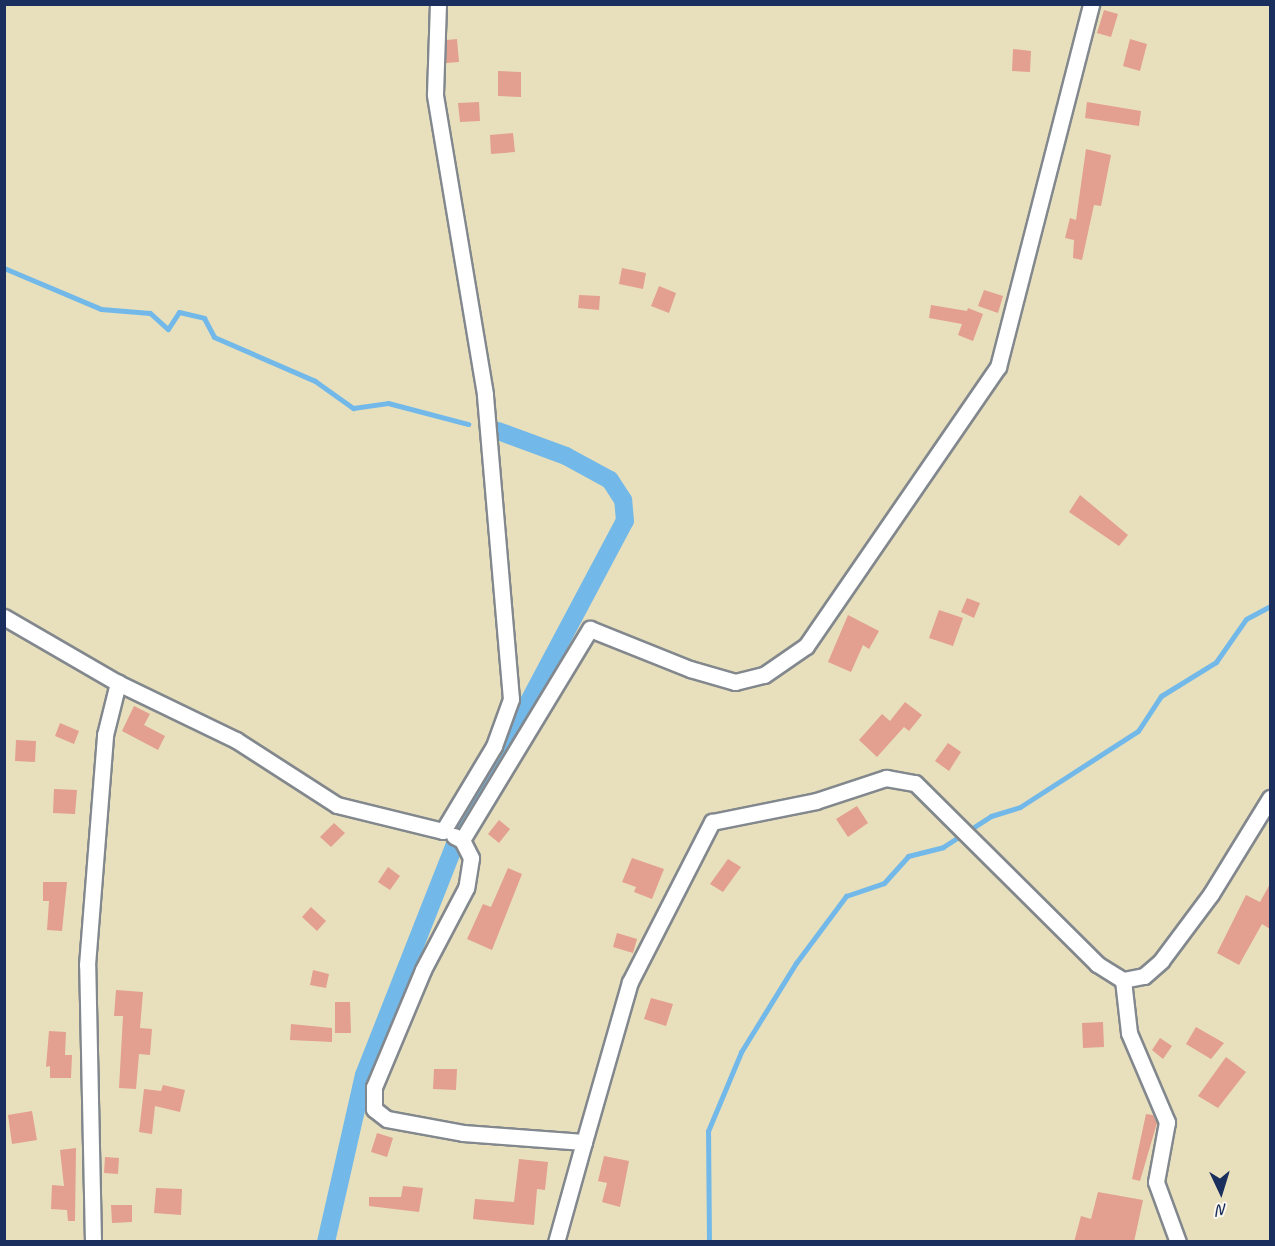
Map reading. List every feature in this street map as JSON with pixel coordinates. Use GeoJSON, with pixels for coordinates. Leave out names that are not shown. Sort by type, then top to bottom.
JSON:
{"type":"FeatureCollection","features":[{"type":"Feature","properties":{"kind":"street"},"geometry":{"type":"LineString","coordinates":[[438,4],[435,94],[485,394],[511,699],[494,746],[443,831]]}},
{"type":"Feature","properties":{"kind":"street"},"geometry":{"type":"LineString","coordinates":[[462,840],[590,629],[690,669],[735,682],[764,675],[806,646],[998,367],[1091,4]]}},
{"type":"Feature","properties":{"kind":"street"},"geometry":{"type":"LineString","coordinates":[[4,617],[118,683],[236,740],[337,805],[443,831],[462,840],[471,858],[466,888],[423,970],[374,1087],[374,1109],[387,1119],[464,1133],[584,1142]]}},
{"type":"Feature","properties":{"kind":"street"},"geometry":{"type":"LineString","coordinates":[[93,1242],[87,965],[105,735],[118,683]]}},
{"type":"Feature","properties":{"kind":"street"},"geometry":{"type":"LineString","coordinates":[[556,1242],[630,982],[712,822],[816,801],[886,778],[899,778],[915,783],[1097,964],[1123,981],[1144,976],[1161,961],[1210,894],[1270,798]]}},
{"type":"Feature","properties":{"kind":"street"},"geometry":{"type":"LineString","coordinates":[[1123,981],[1129,1032],[1167,1122],[1156,1182],[1178,1242]]}},
{"type":"Feature","properties":{"kind":"building"},"geometry":{"type":"Polygon","coordinates":[[[1104,10],[1118,14],[1111,37],[1097,33],[1104,10]]]}},
{"type":"Feature","properties":{"kind":"building"},"geometry":{"type":"Polygon","coordinates":[[[457,39],[459,62],[446,63],[447,40],[457,39]]]}},
{"type":"Feature","properties":{"kind":"building"},"geometry":{"type":"Polygon","coordinates":[[[1130,39],[1147,44],[1140,71],[1123,66],[1130,39]]]}},
{"type":"Feature","properties":{"kind":"building"},"geometry":{"type":"Polygon","coordinates":[[[1013,49],[1031,51],[1030,72],[1012,71],[1013,49]]]}},
{"type":"Feature","properties":{"kind":"building"},"geometry":{"type":"Polygon","coordinates":[[[498,71],[521,72],[521,97],[498,96],[498,71]]]}},
{"type":"Feature","properties":{"kind":"building"},"geometry":{"type":"Polygon","coordinates":[[[479,102],[480,121],[460,122],[458,103],[479,102]]]}},
{"type":"Feature","properties":{"kind":"building"},"geometry":{"type":"Polygon","coordinates":[[[1087,102],[1141,111],[1139,126],[1085,118],[1087,102]]]}},
{"type":"Feature","properties":{"kind":"building"},"geometry":{"type":"Polygon","coordinates":[[[513,133],[515,152],[491,154],[490,135],[513,133]]]}},
{"type":"Feature","properties":{"kind":"building"},"geometry":{"type":"Polygon","coordinates":[[[1086,149],[1111,155],[1101,206],[1094,205],[1082,260],[1073,258],[1074,240],[1065,238],[1070,218],[1076,220],[1086,149]]]}},
{"type":"Feature","properties":{"kind":"building"},"geometry":{"type":"Polygon","coordinates":[[[622,268],[646,273],[643,289],[619,284],[622,268]]]}},
{"type":"Feature","properties":{"kind":"building"},"geometry":{"type":"Polygon","coordinates":[[[659,286],[676,293],[669,313],[651,306],[659,286]]]}},
{"type":"Feature","properties":{"kind":"building"},"geometry":{"type":"Polygon","coordinates":[[[984,290],[1003,296],[998,313],[978,306],[984,290]]]}},
{"type":"Feature","properties":{"kind":"building"},"geometry":{"type":"Polygon","coordinates":[[[579,295],[600,296],[599,310],[578,308],[579,295]]]}},
{"type":"Feature","properties":{"kind":"building"},"geometry":{"type":"Polygon","coordinates":[[[931,305],[967,311],[968,308],[983,314],[973,341],[958,335],[962,324],[929,318],[931,305]]]}},
{"type":"Feature","properties":{"kind":"building"},"geometry":{"type":"Polygon","coordinates":[[[1080,495],[1128,535],[1119,546],[1069,512],[1080,495]]]}},
{"type":"Feature","properties":{"kind":"building"},"geometry":{"type":"Polygon","coordinates":[[[967,598],[980,603],[974,618],[961,612],[967,598]]]}},
{"type":"Feature","properties":{"kind":"building"},"geometry":{"type":"Polygon","coordinates":[[[939,610],[963,618],[953,646],[929,638],[939,610]]]}},
{"type":"Feature","properties":{"kind":"building"},"geometry":{"type":"Polygon","coordinates":[[[848,615],[879,631],[869,649],[863,645],[851,672],[828,662],[848,615]]]}},
{"type":"Feature","properties":{"kind":"building"},"geometry":{"type":"Polygon","coordinates":[[[905,702],[922,715],[909,731],[904,727],[877,757],[859,740],[882,714],[890,721],[905,702]]]}},
{"type":"Feature","properties":{"kind":"building"},"geometry":{"type":"Polygon","coordinates":[[[134,706],[150,714],[144,725],[165,736],[158,750],[122,731],[134,706]]]}},
{"type":"Feature","properties":{"kind":"building"},"geometry":{"type":"Polygon","coordinates":[[[60,723],[79,731],[74,744],[55,736],[60,723]]]}},
{"type":"Feature","properties":{"kind":"building"},"geometry":{"type":"Polygon","coordinates":[[[16,740],[36,741],[35,762],[15,761],[16,740]]]}},
{"type":"Feature","properties":{"kind":"building"},"geometry":{"type":"Polygon","coordinates":[[[948,743],[961,752],[949,771],[935,761],[948,743]]]}},
{"type":"Feature","properties":{"kind":"building"},"geometry":{"type":"Polygon","coordinates":[[[54,789],[77,790],[75,814],[53,813],[54,789]]]}},
{"type":"Feature","properties":{"kind":"building"},"geometry":{"type":"Polygon","coordinates":[[[857,806],[868,823],[848,837],[836,819],[857,806]]]}},
{"type":"Feature","properties":{"kind":"building"},"geometry":{"type":"Polygon","coordinates":[[[499,820],[510,829],[499,843],[488,834],[499,820]]]}},
{"type":"Feature","properties":{"kind":"building"},"geometry":{"type":"Polygon","coordinates":[[[334,823],[345,833],[331,847],[320,837],[334,823]]]}},
{"type":"Feature","properties":{"kind":"building"},"geometry":{"type":"Polygon","coordinates":[[[632,858],[664,869],[652,899],[634,892],[636,887],[622,882],[632,858]]]}},
{"type":"Feature","properties":{"kind":"building"},"geometry":{"type":"Polygon","coordinates":[[[728,859],[741,867],[723,892],[710,884],[728,859]]]}},
{"type":"Feature","properties":{"kind":"building"},"geometry":{"type":"Polygon","coordinates":[[[388,867],[400,876],[390,890],[378,882],[388,867]]]}},
{"type":"Feature","properties":{"kind":"building"},"geometry":{"type":"Polygon","coordinates":[[[508,868],[522,874],[492,950],[467,939],[483,904],[491,907],[508,868]]]}},
{"type":"Feature","properties":{"kind":"building"},"geometry":{"type":"Polygon","coordinates":[[[43,882],[67,882],[62,931],[47,930],[49,901],[43,901],[43,882]]]}},
{"type":"Feature","properties":{"kind":"building"},"geometry":{"type":"Polygon","coordinates":[[[1270,884],[1270,929],[1262,924],[1239,965],[1217,953],[1246,895],[1260,902],[1270,884]]]}},
{"type":"Feature","properties":{"kind":"building"},"geometry":{"type":"Polygon","coordinates":[[[311,907],[326,921],[317,931],[302,917],[311,907]]]}},
{"type":"Feature","properties":{"kind":"building"},"geometry":{"type":"Polygon","coordinates":[[[617,933],[637,939],[633,953],[613,947],[617,933]]]}},
{"type":"Feature","properties":{"kind":"building"},"geometry":{"type":"Polygon","coordinates":[[[313,970],[329,974],[326,988],[310,985],[313,970]]]}},
{"type":"Feature","properties":{"kind":"building"},"geometry":{"type":"Polygon","coordinates":[[[116,990],[143,992],[140,1028],[152,1029],[150,1055],[139,1054],[136,1089],[119,1088],[123,1016],[114,1016],[116,990]]]}},
{"type":"Feature","properties":{"kind":"building"},"geometry":{"type":"Polygon","coordinates":[[[651,998],[673,1004],[666,1026],[644,1019],[651,998]]]}},
{"type":"Feature","properties":{"kind":"building"},"geometry":{"type":"Polygon","coordinates":[[[335,1002],[350,1002],[351,1033],[335,1033],[335,1002]]]}},
{"type":"Feature","properties":{"kind":"building"},"geometry":{"type":"Polygon","coordinates":[[[1103,1022],[1104,1047],[1083,1048],[1082,1023],[1103,1022]]]}},
{"type":"Feature","properties":{"kind":"building"},"geometry":{"type":"Polygon","coordinates":[[[291,1024],[332,1028],[332,1042],[290,1040],[291,1024]]]}},
{"type":"Feature","properties":{"kind":"building"},"geometry":{"type":"Polygon","coordinates":[[[1196,1027],[1224,1043],[1211,1059],[1186,1044],[1196,1027]]]}},
{"type":"Feature","properties":{"kind":"building"},"geometry":{"type":"Polygon","coordinates":[[[49,1031],[66,1032],[65,1055],[72,1055],[71,1078],[50,1078],[50,1066],[46,1067],[49,1031]]]}},
{"type":"Feature","properties":{"kind":"building"},"geometry":{"type":"Polygon","coordinates":[[[1160,1038],[1172,1046],[1163,1059],[1152,1050],[1160,1038]]]}},
{"type":"Feature","properties":{"kind":"building"},"geometry":{"type":"Polygon","coordinates":[[[1226,1057],[1246,1072],[1218,1108],[1198,1096],[1226,1057]]]}},
{"type":"Feature","properties":{"kind":"building"},"geometry":{"type":"Polygon","coordinates":[[[434,1069],[457,1069],[456,1090],[433,1089],[434,1069]]]}},
{"type":"Feature","properties":{"kind":"building"},"geometry":{"type":"Polygon","coordinates":[[[163,1085],[185,1090],[180,1112],[155,1106],[152,1134],[139,1132],[144,1089],[161,1091],[163,1085]]]}},
{"type":"Feature","properties":{"kind":"building"},"geometry":{"type":"Polygon","coordinates":[[[32,1111],[37,1140],[12,1144],[8,1115],[32,1111]]]}},
{"type":"Feature","properties":{"kind":"building"},"geometry":{"type":"Polygon","coordinates":[[[1146,1114],[1153,1115],[1157,1123],[1140,1181],[1132,1179],[1146,1114]]]}},
{"type":"Feature","properties":{"kind":"building"},"geometry":{"type":"Polygon","coordinates":[[[377,1133],[393,1138],[387,1157],[371,1152],[377,1133]]]}},
{"type":"Feature","properties":{"kind":"building"},"geometry":{"type":"Polygon","coordinates":[[[76,1148],[75,1221],[68,1221],[67,1210],[51,1209],[52,1185],[64,1186],[60,1150],[76,1148]]]}},
{"type":"Feature","properties":{"kind":"building"},"geometry":{"type":"Polygon","coordinates":[[[604,1156],[629,1161],[620,1207],[602,1202],[607,1183],[598,1181],[604,1156]]]}},
{"type":"Feature","properties":{"kind":"building"},"geometry":{"type":"Polygon","coordinates":[[[105,1157],[119,1158],[118,1174],[104,1173],[105,1157]]]}},
{"type":"Feature","properties":{"kind":"building"},"geometry":{"type":"Polygon","coordinates":[[[519,1159],[548,1162],[545,1190],[537,1189],[534,1225],[473,1219],[475,1199],[514,1202],[519,1159]]]}},
{"type":"Feature","properties":{"kind":"building"},"geometry":{"type":"Polygon","coordinates":[[[403,1186],[423,1188],[419,1212],[369,1206],[369,1197],[401,1197],[403,1186]]]}},
{"type":"Feature","properties":{"kind":"building"},"geometry":{"type":"Polygon","coordinates":[[[156,1188],[182,1189],[181,1215],[154,1213],[156,1188]]]}},
{"type":"Feature","properties":{"kind":"building"},"geometry":{"type":"Polygon","coordinates":[[[1098,1192],[1143,1200],[1134,1242],[1074,1242],[1081,1216],[1091,1219],[1098,1192]]]}},
{"type":"Feature","properties":{"kind":"building"},"geometry":{"type":"Polygon","coordinates":[[[111,1205],[132,1205],[132,1222],[112,1223],[111,1205]]]}},
{"type":"Feature","properties":{"kind":"waterway"},"geometry":{"type":"LineString","coordinates":[[4,268],[101,309],[150,313],[168,329],[179,312],[204,318],[214,337],[315,381],[353,408],[388,403],[468,424]]}},
{"type":"Feature","properties":{"kind":"waterway"},"geometry":{"type":"LineString","coordinates":[[326,1242],[364,1075],[460,831],[625,521],[623,500],[610,480],[566,456],[498,431]]}},
{"type":"Feature","properties":{"kind":"waterway"},"geometry":{"type":"LineString","coordinates":[[709,1242],[708,1131],[741,1052],[796,963],[846,896],[884,883],[908,856],[943,847],[991,816],[1020,807],[1138,731],[1161,696],[1216,662],[1246,619],[1270,606]]}}]}
